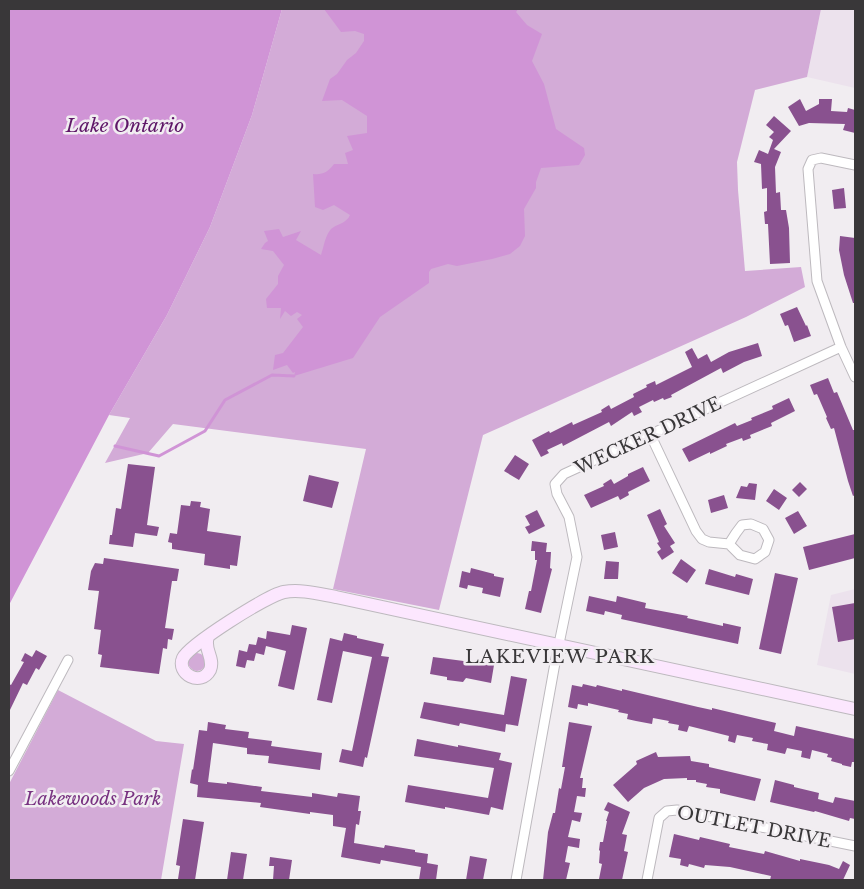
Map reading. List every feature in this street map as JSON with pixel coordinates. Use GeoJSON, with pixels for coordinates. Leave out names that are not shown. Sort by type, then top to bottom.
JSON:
{"type":"FeatureCollection","features":[{"type":"Feature","properties":{"kind":"street"},"geometry":{"type":"LineString","coordinates":[[855,165],[821,158],[812,160],[808,169],[817,281],[841,347],[855,377]]}},
{"type":"Feature","properties":{"kind":"street","name":"WECKER DRIVE"},"geometry":{"type":"LineString","coordinates":[[559,645],[578,557],[569,517],[557,494],[555,484],[564,474],[651,436],[841,347]]}},
{"type":"Feature","properties":{"kind":"street"},"geometry":{"type":"LineString","coordinates":[[651,436],[696,531],[702,539],[709,542],[729,544],[740,555],[755,559],[765,552],[769,540],[763,529],[751,524],[742,525],[729,544]]}},
{"type":"Feature","properties":{"kind":"street"},"geometry":{"type":"LineString","coordinates":[[208,637],[271,595],[281,592],[298,591],[336,597],[855,709]]}},
{"type":"Feature","properties":{"kind":"street"},"geometry":{"type":"LineString","coordinates":[[516,880],[559,645]]}},
{"type":"Feature","properties":{"kind":"street"},"geometry":{"type":"LineString","coordinates":[[9,771],[68,660]]}},
{"type":"Feature","properties":{"kind":"street","name":"OUTLET DRIVE"},"geometry":{"type":"LineString","coordinates":[[647,880],[659,818],[667,811],[677,810],[855,846]]}},
{"type":"Feature","properties":{"kind":"shaded area"},"geometry":{"type":"Polygon","coordinates":[[[821,9],[855,9],[855,88],[807,77],[821,9]]]}},
{"type":"Feature","properties":{"kind":"shaded area"},"geometry":{"type":"Polygon","coordinates":[[[855,589],[855,674],[817,665],[831,595],[855,589]]]}},
{"type":"Feature","properties":{"kind":"green space"},"geometry":{"type":"Polygon","coordinates":[[[282,9],[821,9],[807,77],[755,90],[737,162],[745,271],[801,267],[805,287],[746,317],[483,435],[439,610],[333,589],[366,449],[173,424],[148,453],[105,463],[130,418],[109,415],[167,315],[210,227],[252,115],[282,9]]]}},
{"type":"Feature","properties":{"kind":"green space"},"geometry":{"type":"Polygon","coordinates":[[[197,653],[203,656],[206,662],[203,668],[197,671],[191,668],[188,662],[191,656],[197,653]]]}},
{"type":"Feature","properties":{"kind":"green space","name":"Lakewoods Park"},"geometry":{"type":"Polygon","coordinates":[[[58,690],[156,741],[184,744],[161,880],[9,880],[9,784],[58,690]]]}},
{"type":"Feature","properties":{"kind":"water","name":"Lake Ontario"},"geometry":{"type":"Polygon","coordinates":[[[9,9],[282,9],[252,115],[210,227],[167,315],[109,415],[9,605],[9,9]]]}},
{"type":"Feature","properties":{"kind":"water"},"geometry":{"type":"Polygon","coordinates":[[[324,9],[518,9],[516,12],[527,25],[542,34],[532,61],[544,84],[556,129],[584,148],[585,155],[579,165],[541,168],[536,188],[524,209],[525,236],[520,246],[510,254],[457,266],[448,264],[431,269],[429,272],[429,283],[380,317],[353,358],[294,376],[295,372],[293,373],[287,365],[273,370],[275,355],[283,353],[303,327],[297,319],[302,315],[297,312],[291,316],[285,311],[280,319],[281,308],[267,308],[266,299],[278,284],[278,276],[284,265],[273,251],[261,249],[268,241],[264,231],[279,229],[283,237],[301,231],[296,240],[321,255],[331,229],[347,220],[350,215],[334,205],[323,210],[315,207],[313,174],[325,172],[334,164],[348,164],[345,153],[353,150],[347,136],[367,133],[367,116],[342,100],[322,101],[330,79],[356,53],[364,41],[364,34],[355,31],[341,32],[324,9]]]}},
{"type":"Feature","properties":{"kind":"building"},"geometry":{"type":"Polygon","coordinates":[[[800,99],[806,111],[819,104],[819,99],[832,99],[831,111],[847,112],[848,108],[855,110],[855,133],[843,130],[845,124],[809,123],[799,126],[788,107],[800,99]]]}},
{"type":"Feature","properties":{"kind":"building"},"geometry":{"type":"Polygon","coordinates":[[[774,116],[791,131],[774,149],[781,152],[775,167],[776,193],[780,192],[781,210],[786,210],[789,228],[790,263],[770,264],[768,224],[765,224],[764,212],[767,211],[767,188],[762,189],[761,164],[754,162],[759,150],[768,154],[773,140],[769,137],[774,132],[766,125],[774,116]]]}},
{"type":"Feature","properties":{"kind":"building"},"geometry":{"type":"Polygon","coordinates":[[[844,188],[846,208],[834,209],[832,190],[844,188]]]}},
{"type":"Feature","properties":{"kind":"building"},"geometry":{"type":"Polygon","coordinates":[[[840,236],[855,238],[855,303],[853,303],[844,275],[839,250],[840,236]]]}},
{"type":"Feature","properties":{"kind":"building"},"geometry":{"type":"Polygon","coordinates":[[[797,307],[811,336],[794,342],[788,325],[785,326],[780,314],[797,307]]]}},
{"type":"Feature","properties":{"kind":"building"},"geometry":{"type":"Polygon","coordinates":[[[758,343],[762,356],[744,362],[723,373],[721,368],[671,395],[672,397],[654,402],[653,400],[639,407],[642,412],[634,416],[632,412],[611,426],[609,422],[563,446],[562,443],[547,450],[549,453],[541,457],[532,440],[549,431],[550,433],[572,422],[573,425],[602,412],[601,410],[609,405],[611,409],[634,397],[633,394],[647,387],[646,385],[655,381],[656,385],[692,367],[685,352],[692,348],[698,359],[707,354],[711,362],[729,352],[758,343]]]}},
{"type":"Feature","properties":{"kind":"building"},"geometry":{"type":"Polygon","coordinates":[[[828,378],[834,393],[837,392],[853,430],[855,430],[855,495],[853,496],[834,428],[831,429],[817,394],[814,395],[810,385],[828,378]]]}},
{"type":"Feature","properties":{"kind":"building"},"geometry":{"type":"Polygon","coordinates":[[[789,398],[795,411],[771,423],[772,426],[750,435],[751,438],[743,441],[742,438],[726,444],[727,446],[689,462],[682,449],[735,423],[737,426],[752,420],[751,418],[773,409],[772,406],[789,398]]]}},
{"type":"Feature","properties":{"kind":"building"},"geometry":{"type":"Polygon","coordinates":[[[515,455],[529,464],[519,480],[504,471],[515,455]]]}},
{"type":"Feature","properties":{"kind":"building"},"geometry":{"type":"Polygon","coordinates":[[[128,464],[155,467],[147,525],[159,527],[157,536],[135,533],[133,547],[109,544],[116,508],[121,509],[128,464]]]}},
{"type":"Feature","properties":{"kind":"building"},"geometry":{"type":"Polygon","coordinates":[[[643,467],[650,481],[628,492],[629,495],[620,500],[618,496],[591,508],[584,495],[604,486],[603,484],[611,479],[614,484],[628,476],[628,474],[643,467]]]}},
{"type":"Feature","properties":{"kind":"building"},"geometry":{"type":"Polygon","coordinates":[[[309,475],[339,482],[332,508],[303,501],[309,475]]]}},
{"type":"Feature","properties":{"kind":"building"},"geometry":{"type":"Polygon","coordinates":[[[800,482],[807,489],[799,497],[792,490],[800,482]]]}},
{"type":"Feature","properties":{"kind":"building"},"geometry":{"type":"Polygon","coordinates":[[[749,483],[757,484],[755,500],[736,498],[741,486],[747,487],[749,483]]]}},
{"type":"Feature","properties":{"kind":"building"},"geometry":{"type":"Polygon","coordinates":[[[774,489],[787,498],[779,510],[766,501],[774,489]]]}},
{"type":"Feature","properties":{"kind":"building"},"geometry":{"type":"Polygon","coordinates":[[[724,495],[728,508],[711,513],[708,500],[724,495]]]}},
{"type":"Feature","properties":{"kind":"building"},"geometry":{"type":"Polygon","coordinates":[[[191,501],[201,502],[200,507],[210,509],[207,531],[241,536],[237,566],[230,565],[230,569],[204,565],[205,554],[172,549],[172,543],[168,542],[170,533],[177,534],[181,505],[190,506],[191,501]]]}},
{"type":"Feature","properties":{"kind":"building"},"geometry":{"type":"Polygon","coordinates":[[[660,509],[667,524],[664,526],[675,543],[670,546],[674,552],[662,560],[657,552],[661,549],[657,543],[659,542],[647,515],[660,509]]]}},
{"type":"Feature","properties":{"kind":"building"},"geometry":{"type":"Polygon","coordinates":[[[537,510],[545,526],[529,534],[525,527],[530,525],[525,516],[537,510]]]}},
{"type":"Feature","properties":{"kind":"building"},"geometry":{"type":"Polygon","coordinates":[[[798,511],[807,526],[794,534],[785,518],[798,511]]]}},
{"type":"Feature","properties":{"kind":"building"},"geometry":{"type":"Polygon","coordinates":[[[615,532],[618,547],[604,550],[601,535],[615,532]]]}},
{"type":"Feature","properties":{"kind":"building"},"geometry":{"type":"Polygon","coordinates":[[[855,534],[855,558],[809,570],[803,547],[855,534]]]}},
{"type":"Feature","properties":{"kind":"building"},"geometry":{"type":"Polygon","coordinates":[[[532,541],[547,543],[546,552],[551,552],[550,568],[552,569],[541,613],[525,609],[529,591],[531,591],[537,560],[535,560],[535,551],[531,551],[532,541]]]}},
{"type":"Feature","properties":{"kind":"building"},"geometry":{"type":"Polygon","coordinates":[[[104,558],[179,569],[177,581],[172,581],[165,628],[174,629],[172,640],[168,639],[167,649],[163,648],[159,674],[100,667],[102,655],[98,654],[101,630],[94,629],[99,591],[88,590],[91,571],[95,563],[103,564],[104,558]]]}},
{"type":"Feature","properties":{"kind":"building"},"geometry":{"type":"Polygon","coordinates":[[[681,559],[696,570],[687,583],[672,573],[681,559]]]}},
{"type":"Feature","properties":{"kind":"building"},"geometry":{"type":"Polygon","coordinates":[[[606,561],[619,562],[618,579],[604,579],[606,561]]]}},
{"type":"Feature","properties":{"kind":"building"},"geometry":{"type":"Polygon","coordinates":[[[471,568],[504,578],[500,597],[482,593],[483,588],[468,585],[467,589],[459,587],[462,571],[470,573],[471,568]]]}},
{"type":"Feature","properties":{"kind":"building"},"geometry":{"type":"Polygon","coordinates":[[[709,569],[735,577],[736,574],[753,579],[749,595],[705,584],[709,569]]]}},
{"type":"Feature","properties":{"kind":"building"},"geometry":{"type":"Polygon","coordinates":[[[775,573],[798,578],[781,654],[759,649],[775,573]]]}},
{"type":"Feature","properties":{"kind":"building"},"geometry":{"type":"Polygon","coordinates":[[[589,596],[616,602],[617,596],[646,603],[645,608],[688,616],[687,618],[723,626],[723,623],[741,627],[738,644],[621,619],[622,615],[605,611],[604,615],[586,611],[589,596]]]}},
{"type":"Feature","properties":{"kind":"building"},"geometry":{"type":"Polygon","coordinates":[[[855,603],[855,639],[838,642],[832,607],[855,603]]]}},
{"type":"Feature","properties":{"kind":"building"},"geometry":{"type":"Polygon","coordinates":[[[292,625],[307,628],[294,690],[278,686],[286,651],[266,646],[264,655],[256,653],[254,661],[247,660],[245,668],[236,666],[239,650],[247,652],[249,644],[256,645],[258,637],[266,639],[267,631],[290,635],[292,625]]]}},
{"type":"Feature","properties":{"kind":"building"},"geometry":{"type":"Polygon","coordinates":[[[344,633],[384,644],[381,656],[389,657],[367,758],[365,757],[363,767],[339,762],[342,749],[352,751],[372,657],[343,651],[332,703],[317,700],[330,638],[342,641],[344,633]]]}},
{"type":"Feature","properties":{"kind":"building"},"geometry":{"type":"Polygon","coordinates":[[[36,650],[47,656],[39,670],[36,668],[27,685],[23,683],[9,712],[9,684],[11,685],[24,662],[21,661],[25,653],[32,657],[36,650]]]}},
{"type":"Feature","properties":{"kind":"building"},"geometry":{"type":"Polygon","coordinates":[[[433,657],[494,665],[491,683],[466,678],[463,682],[447,680],[447,677],[430,674],[433,657]]]}},
{"type":"Feature","properties":{"kind":"building"},"geometry":{"type":"Polygon","coordinates":[[[511,676],[527,679],[518,726],[506,724],[505,732],[460,723],[459,726],[420,718],[424,702],[504,715],[511,676]]]}},
{"type":"Feature","properties":{"kind":"building"},"geometry":{"type":"Polygon","coordinates":[[[583,684],[622,691],[622,689],[776,723],[774,731],[794,736],[796,726],[855,739],[855,762],[852,762],[851,767],[842,765],[831,761],[832,758],[827,757],[828,754],[812,750],[810,759],[801,757],[802,751],[787,748],[785,754],[767,750],[768,744],[752,741],[753,738],[737,735],[735,743],[728,741],[729,736],[689,726],[687,732],[678,730],[679,725],[668,723],[669,721],[653,718],[652,724],[627,719],[628,714],[618,712],[619,710],[588,703],[588,706],[578,704],[577,709],[568,707],[572,685],[582,687],[583,684]]]}},
{"type":"Feature","properties":{"kind":"building"},"geometry":{"type":"Polygon","coordinates":[[[208,722],[226,725],[225,729],[249,732],[248,738],[272,741],[271,746],[322,753],[320,770],[268,763],[269,756],[247,754],[247,748],[213,743],[208,782],[227,784],[227,782],[262,787],[261,791],[312,797],[312,793],[337,797],[338,793],[360,796],[358,811],[361,811],[359,825],[356,824],[354,843],[384,848],[385,845],[428,854],[427,863],[438,865],[436,880],[419,880],[421,867],[381,860],[380,864],[341,857],[346,828],[333,826],[333,815],[310,812],[310,814],[260,807],[261,803],[197,797],[198,785],[190,783],[192,769],[199,730],[207,731],[208,722]]]}},
{"type":"Feature","properties":{"kind":"building"},"geometry":{"type":"Polygon","coordinates":[[[569,722],[592,726],[580,778],[583,778],[582,788],[586,788],[585,797],[577,796],[574,812],[582,813],[580,822],[572,820],[568,837],[580,839],[579,848],[568,846],[565,862],[570,863],[566,880],[543,880],[548,832],[553,813],[555,813],[565,767],[562,767],[569,722]]]}},
{"type":"Feature","properties":{"kind":"building"},"geometry":{"type":"Polygon","coordinates":[[[417,739],[501,753],[499,760],[512,763],[503,810],[491,807],[489,815],[405,802],[408,785],[488,798],[494,768],[414,756],[417,739]]]}},
{"type":"Feature","properties":{"kind":"building"},"geometry":{"type":"Polygon","coordinates":[[[656,752],[658,757],[690,756],[691,761],[709,764],[709,767],[761,779],[755,801],[720,793],[720,789],[706,787],[707,784],[696,782],[696,780],[687,780],[687,778],[664,779],[644,788],[628,802],[613,785],[637,764],[636,761],[656,752]]]}},
{"type":"Feature","properties":{"kind":"building"},"geometry":{"type":"Polygon","coordinates":[[[775,780],[819,793],[818,799],[833,803],[835,797],[855,801],[855,819],[850,818],[849,821],[815,811],[770,802],[775,780]]]}},
{"type":"Feature","properties":{"kind":"building"},"geometry":{"type":"Polygon","coordinates":[[[608,802],[630,812],[622,834],[627,835],[624,851],[628,852],[622,880],[599,879],[602,864],[599,863],[599,850],[600,842],[603,842],[609,812],[604,810],[608,802]]]}},
{"type":"Feature","properties":{"kind":"building"},"geometry":{"type":"Polygon","coordinates":[[[183,819],[204,822],[195,880],[178,879],[180,866],[176,865],[183,819]]]}},
{"type":"Feature","properties":{"kind":"building"},"geometry":{"type":"Polygon","coordinates":[[[674,834],[699,840],[700,837],[730,844],[729,847],[764,854],[765,851],[800,861],[800,859],[829,865],[839,869],[843,861],[850,865],[843,880],[770,880],[771,876],[730,867],[705,865],[704,868],[689,864],[688,867],[680,865],[681,859],[669,857],[674,834]]]}},
{"type":"Feature","properties":{"kind":"building"},"geometry":{"type":"Polygon","coordinates":[[[231,852],[247,854],[243,880],[227,880],[231,852]]]}},
{"type":"Feature","properties":{"kind":"building"},"geometry":{"type":"Polygon","coordinates":[[[470,856],[487,859],[483,880],[466,880],[470,856]]]}},
{"type":"Feature","properties":{"kind":"building"},"geometry":{"type":"Polygon","coordinates":[[[270,857],[292,860],[289,880],[273,880],[274,866],[269,866],[270,857]]]}},
{"type":"Feature","properties":{"kind":"waterway"},"geometry":{"type":"LineString","coordinates":[[115,446],[159,456],[205,431],[225,400],[272,375],[294,376]]}},
{"type":"Feature","properties":{"kind":"district","name":"LAKEVIEW PARK"},"geometry":{"type":"Point","coordinates":[560,656]}}]}
